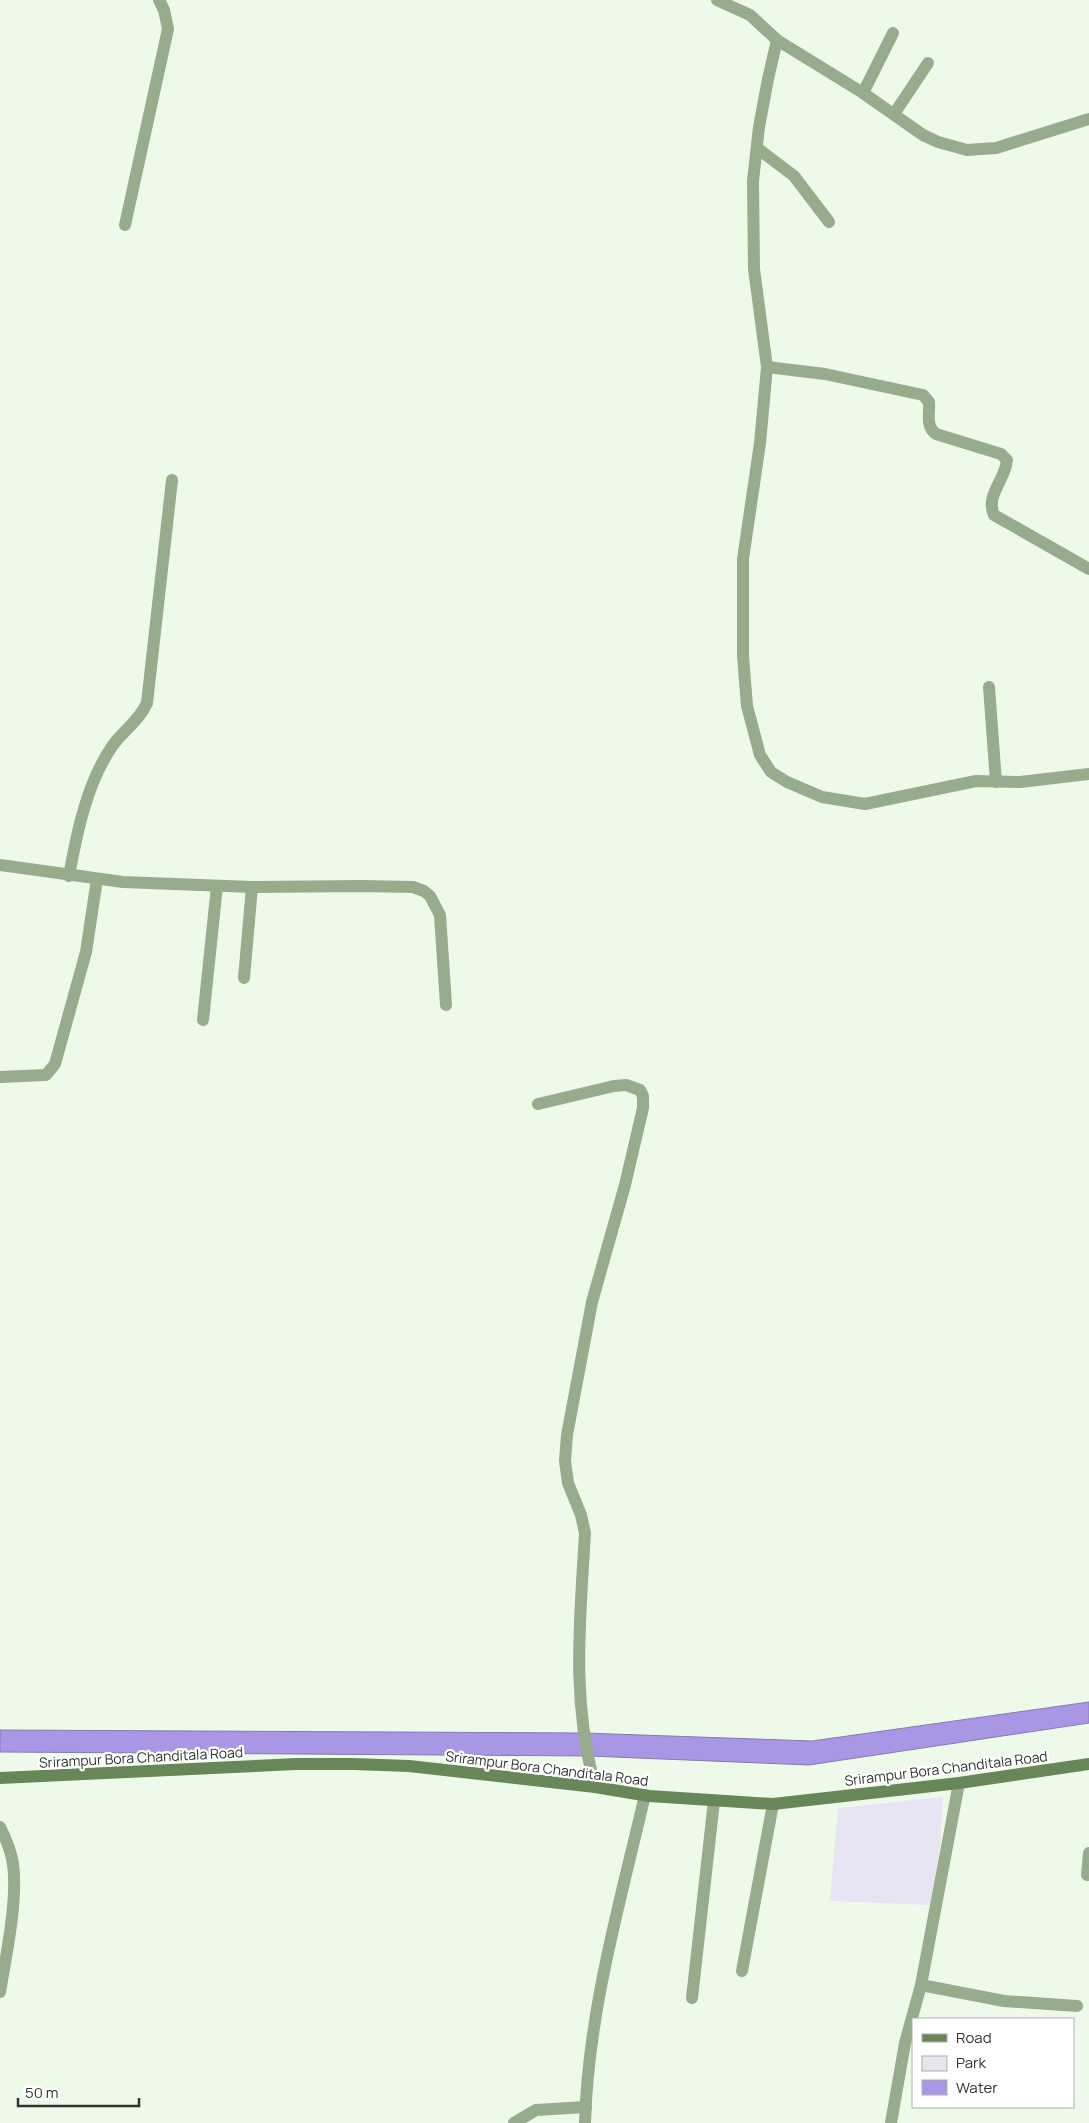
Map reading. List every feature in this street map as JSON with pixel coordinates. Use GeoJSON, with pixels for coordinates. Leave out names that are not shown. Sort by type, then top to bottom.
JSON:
{"type":"FeatureCollection","features":[{"type":"Feature","properties":{"kind":"street"},"geometry":{"type":"LineString","coordinates":[[125,225],[168,29],[164,10],[159,0]]}},
{"type":"Feature","properties":{"kind":"street"},"geometry":{"type":"LineString","coordinates":[[717,0],[750,15],[777,40],[863,93],[923,135],[938,142],[967,150],[996,148],[1089,119]]}},
{"type":"Feature","properties":{"kind":"street"},"geometry":{"type":"LineString","coordinates":[[863,93],[893,33]]}},
{"type":"Feature","properties":{"kind":"street"},"geometry":{"type":"LineString","coordinates":[[777,40],[768,79],[753,181],[754,269],[767,367],[760,443],[742,559],[743,656],[746,698],[760,755],[771,772],[787,782],[822,797],[865,804],[887,801],[958,784],[1020,782],[1089,774]]}},
{"type":"Feature","properties":{"kind":"street"},"geometry":{"type":"LineString","coordinates":[[894,114],[928,62]]}},
{"type":"Feature","properties":{"kind":"street"},"geometry":{"type":"LineString","coordinates":[[757,148],[794,176],[829,222]]}},
{"type":"Feature","properties":{"kind":"street"},"geometry":{"type":"LineString","coordinates":[[767,367],[825,374],[917,394],[927,398],[930,408],[929,426],[936,434],[1001,454],[1007,460],[992,498],[991,510],[994,515],[1089,569]]}},
{"type":"Feature","properties":{"kind":"street"},"geometry":{"type":"LineString","coordinates":[[69,876],[76,837],[93,784],[114,744],[137,720],[147,703],[172,480]]}},
{"type":"Feature","properties":{"kind":"street"},"geometry":{"type":"LineString","coordinates":[[989,687],[996,782]]}},
{"type":"Feature","properties":{"kind":"street"},"geometry":{"type":"LineString","coordinates":[[0,865],[123,882],[252,887],[362,886],[412,888],[424,891],[430,896],[440,915],[446,1005]]}},
{"type":"Feature","properties":{"kind":"street"},"geometry":{"type":"LineString","coordinates":[[0,1077],[46,1075],[55,1064],[86,952],[97,879]]}},
{"type":"Feature","properties":{"kind":"street"},"geometry":{"type":"LineString","coordinates":[[203,1020],[217,886]]}},
{"type":"Feature","properties":{"kind":"street"},"geometry":{"type":"LineString","coordinates":[[244,978],[252,887]]}},
{"type":"Feature","properties":{"kind":"street"},"geometry":{"type":"LineString","coordinates":[[538,1104],[614,1086],[626,1085],[640,1090],[644,1096],[643,1108],[624,1185],[592,1302],[567,1435],[565,1461],[568,1483],[581,1515],[585,1533],[578,1658],[583,1732],[595,1787]]}},
{"type":"Feature","properties":{"kind":"street","name":"Srirampur Bora Chanditala Road"},"geometry":{"type":"LineString","coordinates":[[0,1778],[296,1764],[353,1764],[408,1766],[595,1787],[644,1795],[773,1804],[959,1783],[1089,1764]]}},
{"type":"Feature","properties":{"kind":"street"},"geometry":{"type":"LineString","coordinates":[[912,2018],[921,1985],[959,1783]]}},
{"type":"Feature","properties":{"kind":"street"},"geometry":{"type":"LineString","coordinates":[[585,2123],[588,2071],[598,2000],[644,1795]]}},
{"type":"Feature","properties":{"kind":"street"},"geometry":{"type":"LineString","coordinates":[[692,1998],[714,1801]]}},
{"type":"Feature","properties":{"kind":"street"},"geometry":{"type":"LineString","coordinates":[[742,1971],[773,1804]]}},
{"type":"Feature","properties":{"kind":"street"},"geometry":{"type":"LineString","coordinates":[[0,1827],[9,1847],[14,1882],[7,1952],[0,1992]]}},
{"type":"Feature","properties":{"kind":"street"},"geometry":{"type":"LineString","coordinates":[[1087,1875],[1089,1853]]}},
{"type":"Feature","properties":{"kind":"street"},"geometry":{"type":"LineString","coordinates":[[921,1985],[1004,2000],[1077,2006]]}},
{"type":"Feature","properties":{"kind":"street"},"geometry":{"type":"LineString","coordinates":[[891,2123],[912,2020]]}},
{"type":"Feature","properties":{"kind":"street"},"geometry":{"type":"LineString","coordinates":[[514,2123],[536,2110],[586,2107]]}},
{"type":"Feature","properties":{"kind":"green space"},"geometry":{"type":"Polygon","coordinates":[[[943,1797],[940,1847],[930,1905],[830,1901],[838,1808],[943,1797]]]}},
{"type":"Feature","properties":{"kind":"water"},"geometry":{"type":"Polygon","coordinates":[[[1089,1702],[1089,1723],[809,1765],[589,1756],[0,1752],[0,1730],[584,1733],[812,1741],[1089,1702]]]}}]}
